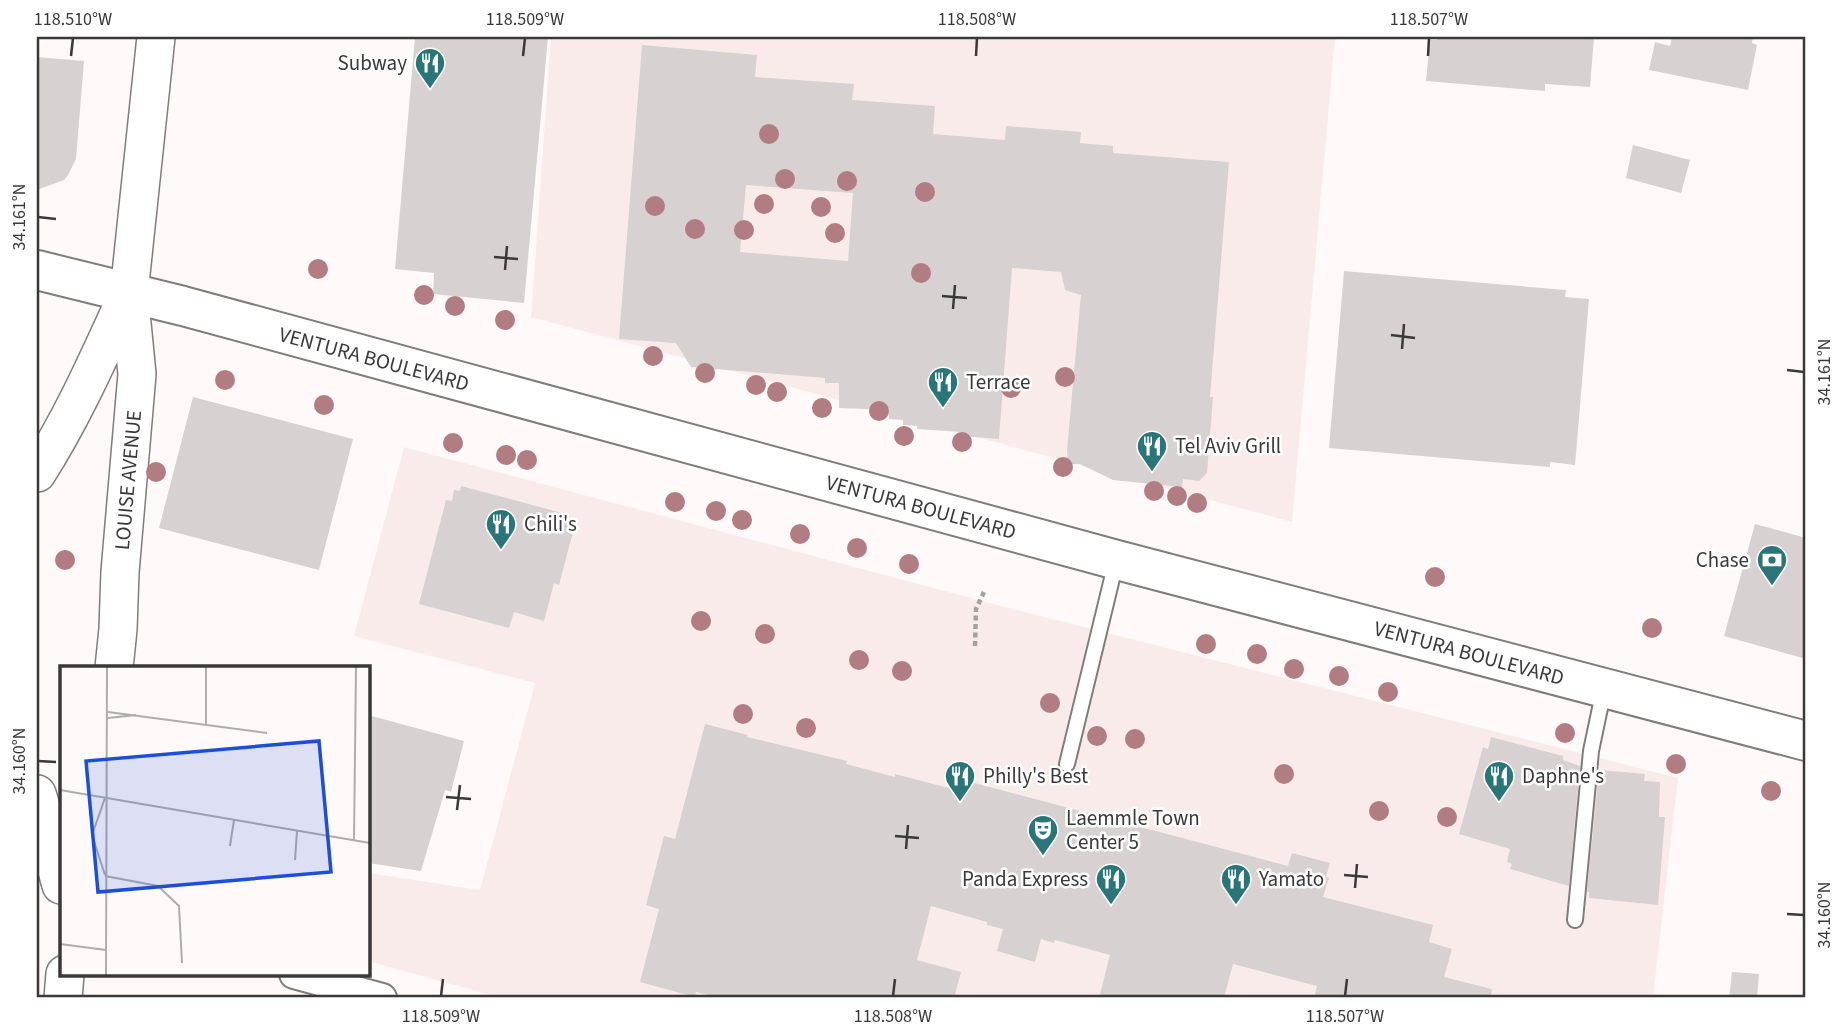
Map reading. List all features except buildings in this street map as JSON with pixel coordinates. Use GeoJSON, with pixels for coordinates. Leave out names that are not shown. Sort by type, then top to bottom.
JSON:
{"type":"FeatureCollection","features":[{"type":"Feature","properties":{"kind":"main road","name":"VENTURA BOULEVARD"},"geometry":{"type":"LineString","coordinates":[[37,270],[183,306],[1117,560],[1806,741]]}},
{"type":"Feature","properties":{"kind":"street","name":"LOUISE AVENUE"},"geometry":{"type":"LineString","coordinates":[[114,666],[137,374],[129,293],[156,37]]}},
{"type":"Feature","properties":{"kind":"street","name":"LOUISE AVENUE"},"geometry":{"type":"LineString","coordinates":[[37,473],[91,374],[129,293]]}},
{"type":"Feature","properties":{"kind":"street"},"geometry":{"type":"LineString","coordinates":[[37,794],[60,882]]}},
{"type":"Feature","properties":{"kind":"street"},"geometry":{"type":"LineString","coordinates":[[63,998],[65,976]]}},
{"type":"Feature","properties":{"kind":"street"},"geometry":{"type":"LineString","coordinates":[[301,976],[382,998]]}},
{"type":"Feature","properties":{"kind":"lane"},"geometry":{"type":"LineString","coordinates":[[1067,764],[1117,560]]}},
{"type":"Feature","properties":{"kind":"lane"},"geometry":{"type":"LineString","coordinates":[[1575,920],[1591,751],[1604,687]]}},
{"type":"Feature","properties":{"kind":"path"},"geometry":{"type":"LineString","coordinates":[[975,646],[976,609],[984,592]]}},
{"type":"Feature","properties":{"kind":"shaded area"},"geometry":{"type":"Polygon","coordinates":[[[551,37],[1335,37],[1292,522],[531,317],[551,37]]]}},
{"type":"Feature","properties":{"kind":"shaded area"},"geometry":{"type":"Polygon","coordinates":[[[404,447],[986,602],[1678,778],[1653,998],[501,998],[369,961],[369,873],[480,890],[535,683],[354,636],[404,447]]]}},
{"type":"Feature","properties":{"kind":"place","name":"Subway"},"geometry":{"type":"Point","coordinates":[430,90]}},
{"type":"Feature","properties":{"kind":"place","name":"Terrace"},"geometry":{"type":"Point","coordinates":[943,409]}},
{"type":"Feature","properties":{"kind":"place","name":"Tel Aviv Grill"},"geometry":{"type":"Point","coordinates":[1152,473]}},
{"type":"Feature","properties":{"kind":"place","name":"Chili's"},"geometry":{"type":"Point","coordinates":[501,551]}},
{"type":"Feature","properties":{"kind":"place","name":"Chase"},"geometry":{"type":"Point","coordinates":[1772,587]}},
{"type":"Feature","properties":{"kind":"place","name":"Philly's Best"},"geometry":{"type":"Point","coordinates":[960,803]}},
{"type":"Feature","properties":{"kind":"place","name":"Daphne's"},"geometry":{"type":"Point","coordinates":[1499,803]}},
{"type":"Feature","properties":{"kind":"place","name":"Laemmle Town Center 5"},"geometry":{"type":"Point","coordinates":[1043,857]}},
{"type":"Feature","properties":{"kind":"place","name":"Panda Express"},"geometry":{"type":"Point","coordinates":[1111,906]}},
{"type":"Feature","properties":{"kind":"place","name":"Yamato"},"geometry":{"type":"Point","coordinates":[1236,906]}}]}
